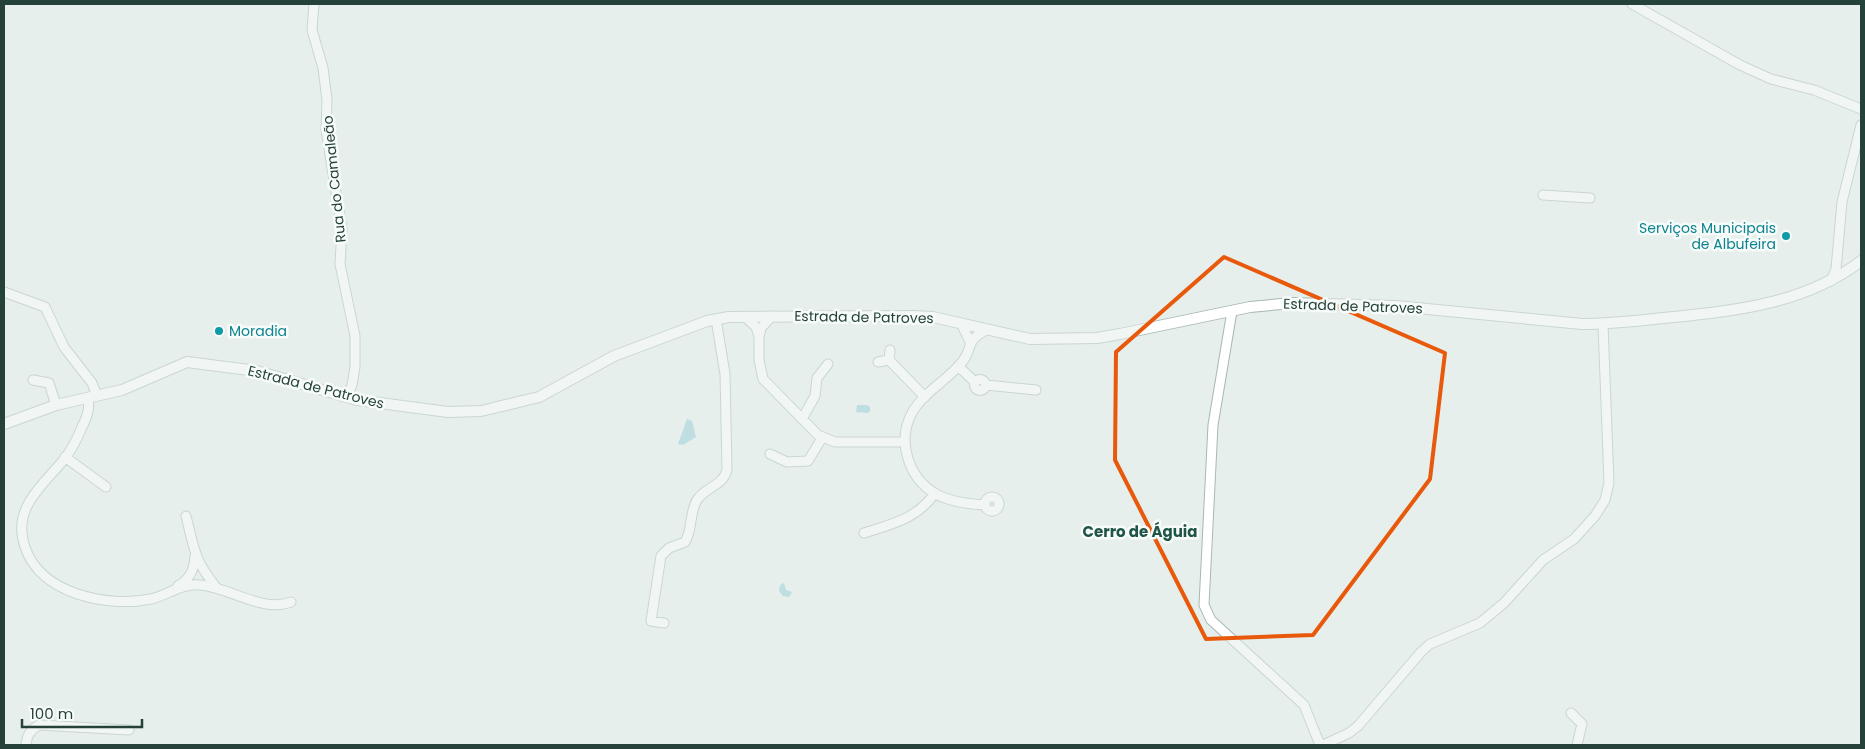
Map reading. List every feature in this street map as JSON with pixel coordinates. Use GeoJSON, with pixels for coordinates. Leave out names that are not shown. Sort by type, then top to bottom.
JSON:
{"type":"FeatureCollection","features":[{"type":"Feature","properties":{"kind":"street","name":"Rua do Camaleão"},"geometry":{"type":"LineString","coordinates":[[314,4],[312,30],[323,68],[327,100],[326,130],[342,229],[340,264],[354,336],[355,367],[352,385]]}},
{"type":"Feature","properties":{"kind":"street"},"geometry":{"type":"LineString","coordinates":[[1632,4],[1740,66],[1772,79],[1814,90],[1861,109]]}},
{"type":"Feature","properties":{"kind":"street"},"geometry":{"type":"LineString","coordinates":[[1831,281],[1837,261],[1842,202],[1861,126]]}},
{"type":"Feature","properties":{"kind":"street"},"geometry":{"type":"LineString","coordinates":[[1543,194],[1590,198]]}},
{"type":"Feature","properties":{"kind":"street"},"geometry":{"type":"LineString","coordinates":[[1837,261],[1840,267],[1852,268]]}},
{"type":"Feature","properties":{"kind":"street","name":"Estrada de Patroves"},"geometry":{"type":"LineString","coordinates":[[4,424],[56,405],[133,386],[168,368],[187,362],[257,371],[358,400],[448,412],[481,412],[518,404],[558,388],[614,356],[716,319],[772,316],[934,317],[1030,339],[1097,338],[1272,304],[1323,302],[1404,306],[1582,324],[1603,324],[1744,309],[1796,296],[1831,281],[1861,261]]}},
{"type":"Feature","properties":{"kind":"street"},"geometry":{"type":"LineString","coordinates":[[4,292],[45,307],[64,347],[92,383],[92,397],[86,420],[65,458],[30,498],[25,509],[22,534],[32,563],[55,583],[84,598],[120,603],[152,599],[186,582],[194,570],[196,556]]}},
{"type":"Feature","properties":{"kind":"street"},"geometry":{"type":"LineString","coordinates":[[1232,311],[1212,425],[1204,605],[1211,620],[1304,706],[1322,745],[1338,743],[1358,726],[1430,644],[1480,623],[1504,602],[1543,560],[1574,539],[1595,516],[1605,500],[1609,483],[1603,324]]}},
{"type":"Feature","properties":{"kind":"street"},"geometry":{"type":"LineString","coordinates":[[772,316],[761,328],[759,337],[759,360],[763,379],[822,438],[834,442],[905,442]]}},
{"type":"Feature","properties":{"kind":"street"},"geometry":{"type":"LineString","coordinates":[[744,317],[756,327],[759,337]]}},
{"type":"Feature","properties":{"kind":"street"},"geometry":{"type":"LineString","coordinates":[[664,623],[651,621],[661,556],[669,548],[685,542],[698,498],[723,480],[727,470],[725,374],[716,319]]}},
{"type":"Feature","properties":{"kind":"street"},"geometry":{"type":"LineString","coordinates":[[961,323],[970,342]]}},
{"type":"Feature","properties":{"kind":"street"},"geometry":{"type":"LineString","coordinates":[[984,504],[960,502],[935,493],[914,474],[905,442],[913,412],[925,397],[963,361],[970,342],[986,330]]}},
{"type":"Feature","properties":{"kind":"street"},"geometry":{"type":"LineString","coordinates":[[890,350],[889,360],[925,397]]}},
{"type":"Feature","properties":{"kind":"street"},"geometry":{"type":"LineString","coordinates":[[878,362],[889,360]]}},
{"type":"Feature","properties":{"kind":"street"},"geometry":{"type":"LineString","coordinates":[[802,419],[815,396],[818,378],[828,364]]}},
{"type":"Feature","properties":{"kind":"street"},"geometry":{"type":"LineString","coordinates":[[958,366],[975,382],[978,390],[983,389],[986,385],[1036,390]]}},
{"type":"Feature","properties":{"kind":"street"},"geometry":{"type":"LineString","coordinates":[[33,380],[49,383],[56,405]]}},
{"type":"Feature","properties":{"kind":"street"},"geometry":{"type":"LineString","coordinates":[[341,396],[349,392],[352,385]]}},
{"type":"Feature","properties":{"kind":"street"},"geometry":{"type":"LineString","coordinates":[[352,385],[358,400]]}},
{"type":"Feature","properties":{"kind":"street"},"geometry":{"type":"LineString","coordinates":[[770,454],[787,462],[808,461],[822,438]]}},
{"type":"Feature","properties":{"kind":"street"},"geometry":{"type":"LineString","coordinates":[[65,458],[106,487]]}},
{"type":"Feature","properties":{"kind":"street"},"geometry":{"type":"LineString","coordinates":[[864,533],[919,512],[935,493]]}},
{"type":"Feature","properties":{"kind":"street"},"geometry":{"type":"LineString","coordinates":[[186,516],[200,568],[216,587]]}},
{"type":"Feature","properties":{"kind":"street"},"geometry":{"type":"LineString","coordinates":[[177,587],[198,585],[216,587],[264,605],[282,606],[291,602]]}},
{"type":"Feature","properties":{"kind":"street"},"geometry":{"type":"LineString","coordinates":[[1571,713],[1582,724],[1577,745]]}},
{"type":"Feature","properties":{"kind":"street"},"geometry":{"type":"LineString","coordinates":[[26,745],[26,737],[32,729],[39,725],[129,730]]}},
{"type":"Feature","properties":{"kind":"highlighted area"},"geometry":{"type":"Polygon","coordinates":[[[1224,257],[1445,353],[1430,479],[1313,635],[1206,639],[1115,460],[1116,352],[1224,257]]]}},
{"type":"Feature","properties":{"kind":"water"},"geometry":{"type":"Polygon","coordinates":[[[857,405],[867,405],[870,407],[870,411],[868,413],[856,412],[857,405]]]}},
{"type":"Feature","properties":{"kind":"water"},"geometry":{"type":"Polygon","coordinates":[[[687,419],[692,421],[696,437],[683,445],[678,444],[687,419]]]}},
{"type":"Feature","properties":{"kind":"water"},"geometry":{"type":"Polygon","coordinates":[[[784,583],[786,590],[792,592],[789,597],[783,596],[779,591],[780,585],[784,583]]]}},
{"type":"Feature","properties":{"kind":"place","name":"Serviços Municipais de Albufeira"},"geometry":{"type":"Point","coordinates":[1786,236]}},
{"type":"Feature","properties":{"kind":"place","name":"Moradia"},"geometry":{"type":"Point","coordinates":[219,331]}},
{"type":"Feature","properties":{"kind":"district","name":"Cerro de Águia"},"geometry":{"type":"Point","coordinates":[1140,532]}}]}
